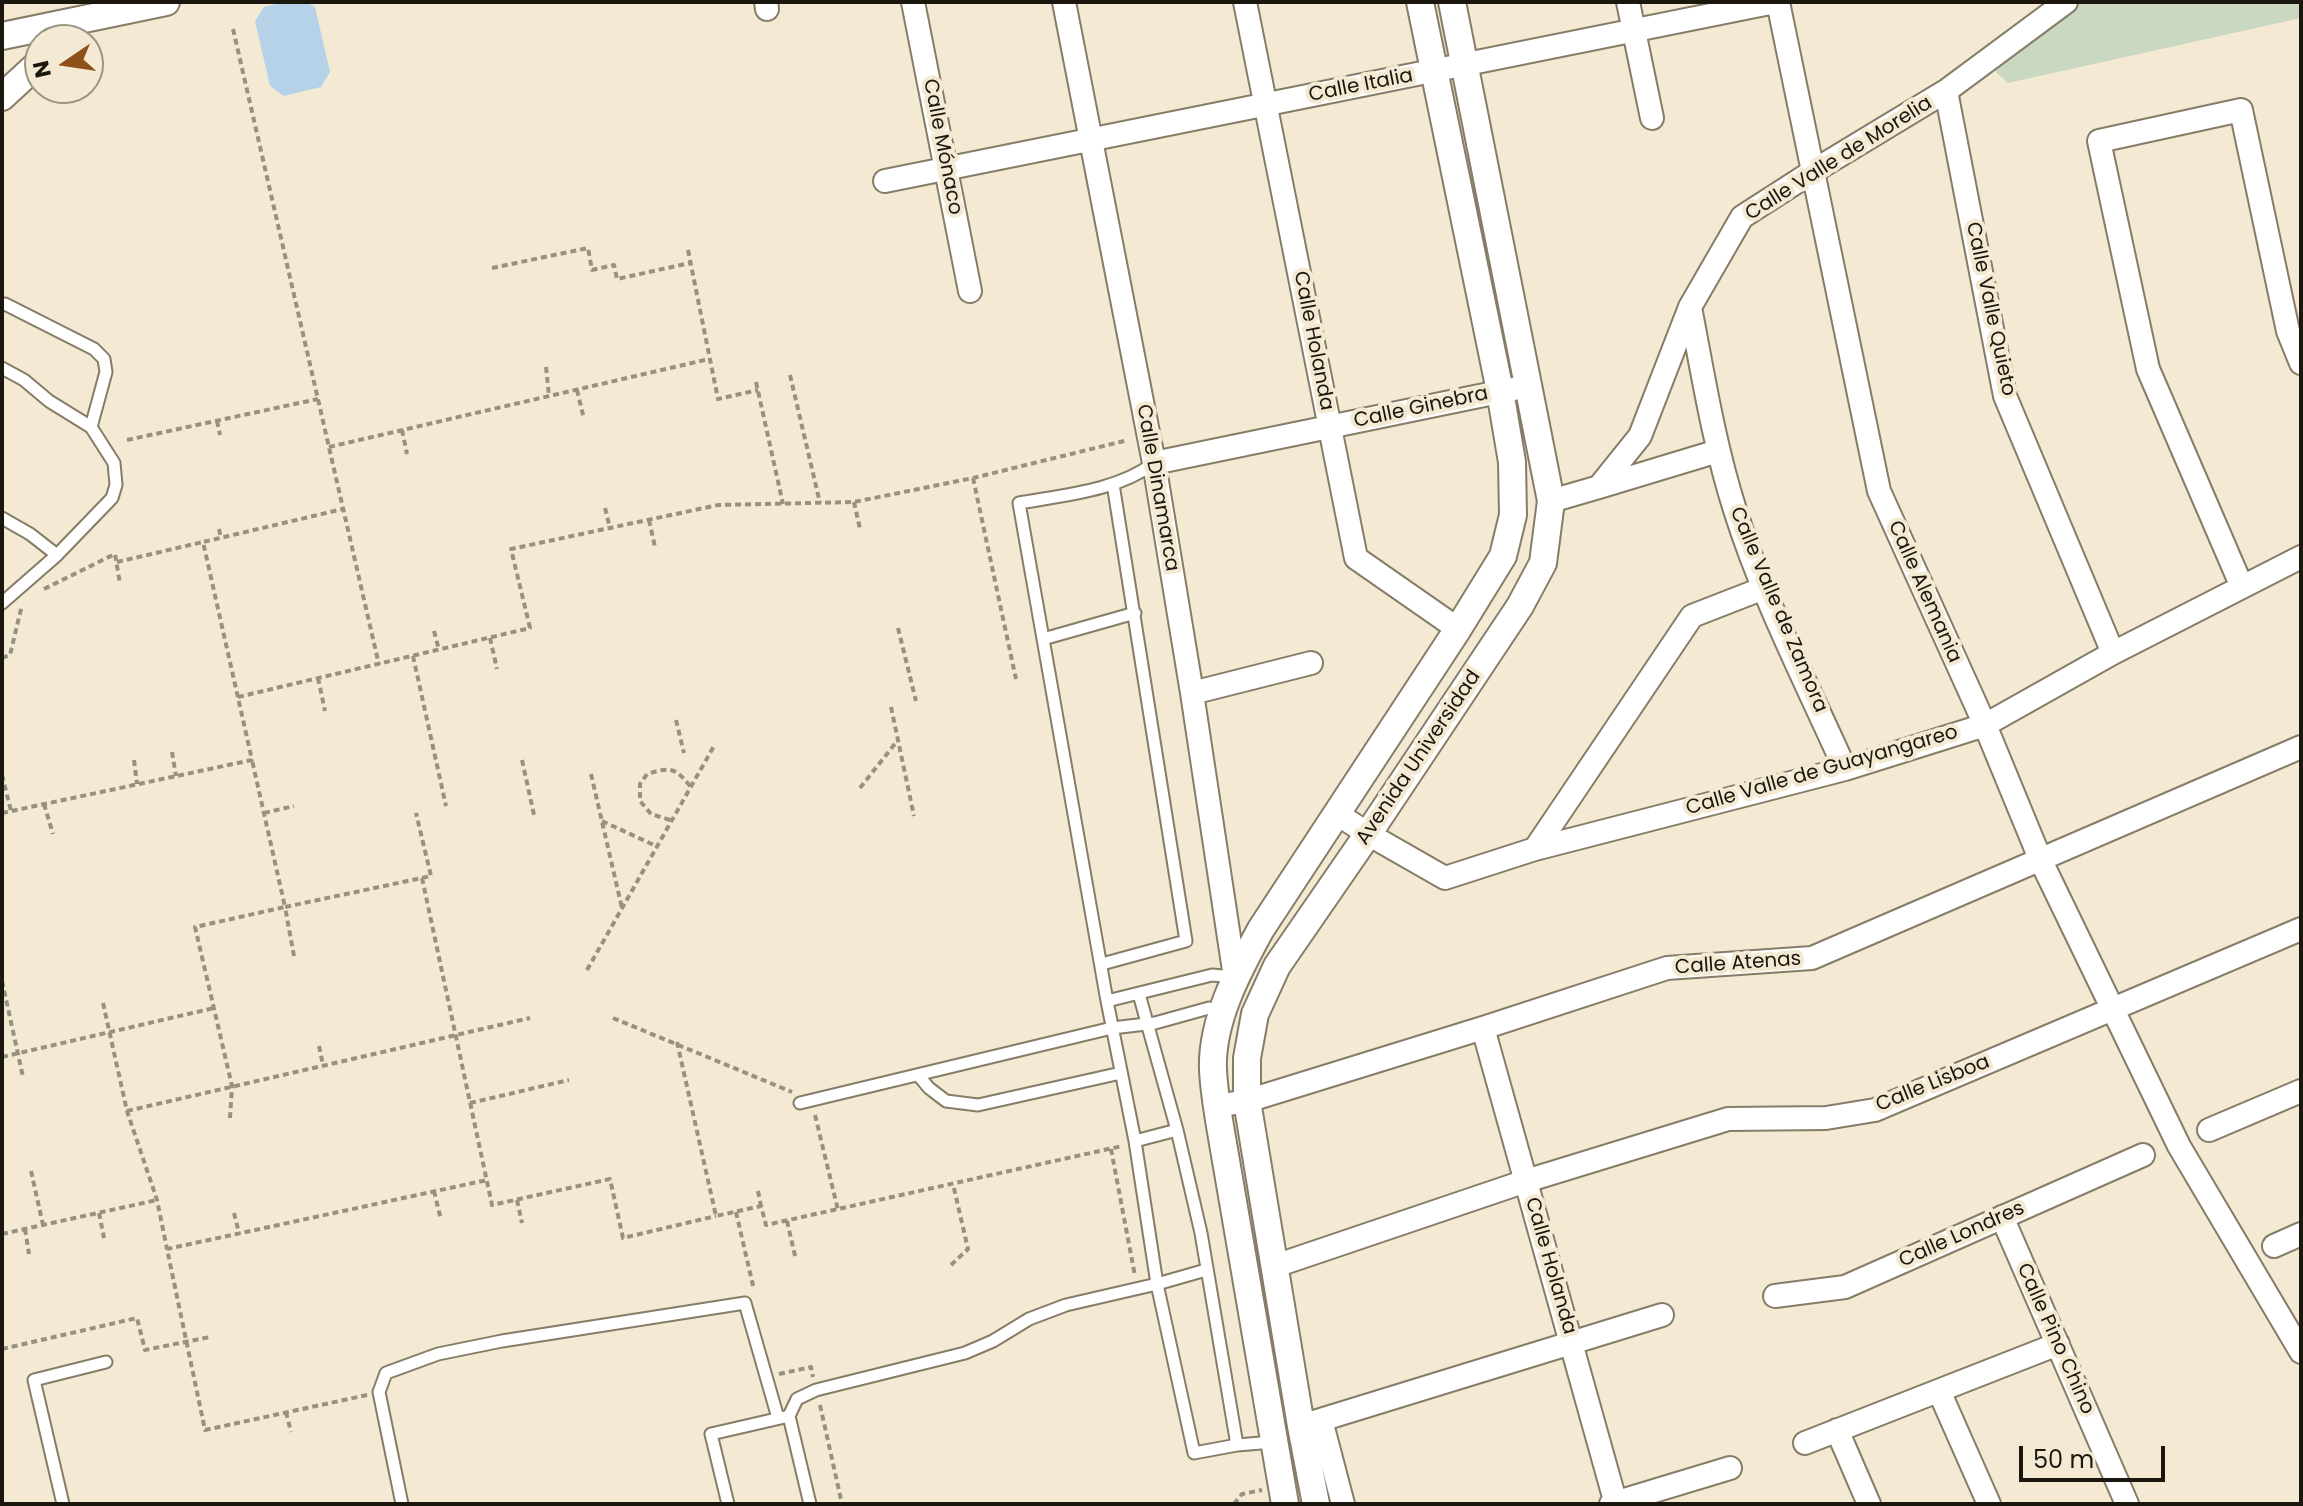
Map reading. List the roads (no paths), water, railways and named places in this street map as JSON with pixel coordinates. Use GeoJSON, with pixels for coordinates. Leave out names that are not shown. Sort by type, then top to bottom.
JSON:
{"type":"FeatureCollection","features":[{"type":"Feature","properties":{"kind":"street"},"geometry":{"type":"LineString","coordinates":[[90,24],[166,2]]}},
{"type":"Feature","properties":{"kind":"street","name":"Calle Mónaco"},"geometry":{"type":"LineString","coordinates":[[913,2],[970,291]]}},
{"type":"Feature","properties":{"kind":"street","name":"Calle Dinamarca"},"geometry":{"type":"LineString","coordinates":[[1064,2],[1154,463],[1235,977]]}},
{"type":"Feature","properties":{"kind":"street","name":"Calle Holanda"},"geometry":{"type":"LineString","coordinates":[[1245,2],[1356,558],[1458,629]]}},
{"type":"Feature","properties":{"kind":"street","name":"Avenida Universidad"},"geometry":{"type":"LineString","coordinates":[[1285,1504],[1217,1106],[1213,1067],[1219,1023],[1235,977],[1261,929],[1503,556],[1513,515],[1512,462],[1500,391],[1420,2]]}},
{"type":"Feature","properties":{"kind":"street","name":"Avenida Universidad"},"geometry":{"type":"LineString","coordinates":[[1343,1504],[1311,1423],[1275,1266],[1247,1101],[1247,1058],[1255,1014],[1277,966],[1520,606],[1543,563],[1551,501],[1452,2]]}},
{"type":"Feature","properties":{"kind":"street"},"geometry":{"type":"LineString","coordinates":[[1628,2],[1652,118]]}},
{"type":"Feature","properties":{"kind":"street","name":"Calle Italia"},"geometry":{"type":"LineString","coordinates":[[885,181],[1776,2]]}},
{"type":"Feature","properties":{"kind":"street","name":"Calle Alemania"},"geometry":{"type":"LineString","coordinates":[[1776,2],[1879,491],[1985,725],[2041,861],[2179,1146],[2301,1352]]}},
{"type":"Feature","properties":{"kind":"street","name":"Calle Valle de Morelia"},"geometry":{"type":"LineString","coordinates":[[1599,487],[1640,436],[1690,307],[1742,217],[1946,91],[2066,2]]}},
{"type":"Feature","properties":{"kind":"street"},"geometry":{"type":"LineString","coordinates":[[2,36],[24,34]]}},
{"type":"Feature","properties":{"kind":"street"},"geometry":{"type":"LineString","coordinates":[[2,97],[24,77]]}},
{"type":"Feature","properties":{"kind":"street","name":"Calle Valle Quieto"},"geometry":{"type":"LineString","coordinates":[[1946,91],[2005,396],[2113,653]]}},
{"type":"Feature","properties":{"kind":"street"},"geometry":{"type":"LineString","coordinates":[[2242,587],[2148,369],[2099,141],[2241,110],[2288,331],[2301,363]]}},
{"type":"Feature","properties":{"kind":"street","name":"Calle Valle de Zamora"},"geometry":{"type":"LineString","coordinates":[[1690,307],[1718,451],[1736,513],[1764,588],[1845,769]]}},
{"type":"Feature","properties":{"kind":"street","name":"Calle Ginebra"},"geometry":{"type":"LineString","coordinates":[[1154,463],[1528,386]]}},
{"type":"Feature","properties":{"kind":"street"},"geometry":{"type":"LineString","coordinates":[[1551,501],[1718,451]]}},
{"type":"Feature","properties":{"kind":"street","name":"Calle Valle de Guayangareo"},"geometry":{"type":"LineString","coordinates":[[1336,813],[1445,878],[1535,849],[1845,769],[1985,725],[2113,653],[2301,557]]}},
{"type":"Feature","properties":{"kind":"street"},"geometry":{"type":"LineString","coordinates":[[1535,849],[1692,616],[1764,588]]}},
{"type":"Feature","properties":{"kind":"street"},"geometry":{"type":"LineString","coordinates":[[1192,693],[1311,663]]}},
{"type":"Feature","properties":{"kind":"street","name":"Calle Atenas"},"geometry":{"type":"LineString","coordinates":[[1217,1106],[1247,1101],[1667,968],[1812,958],[2301,747]]}},
{"type":"Feature","properties":{"kind":"street","name":"Calle Lisboa"},"geometry":{"type":"LineString","coordinates":[[1275,1266],[1526,1181],[1728,1119],[1826,1118],[1875,1110],[2301,929]]}},
{"type":"Feature","properties":{"kind":"street","name":"Calle Holanda"},"geometry":{"type":"LineString","coordinates":[[1483,1028],[1614,1504]]}},
{"type":"Feature","properties":{"kind":"street"},"geometry":{"type":"LineString","coordinates":[[2209,1130],[2301,1091]]}},
{"type":"Feature","properties":{"kind":"street","name":"Calle Londres"},"geometry":{"type":"LineString","coordinates":[[1775,1296],[1845,1287],[2143,1155]]}},
{"type":"Feature","properties":{"kind":"street","name":"Calle Pino Chino"},"geometry":{"type":"LineString","coordinates":[[2002,1217],[2127,1504]]}},
{"type":"Feature","properties":{"kind":"street"},"geometry":{"type":"LineString","coordinates":[[2274,1246],[2301,1234]]}},
{"type":"Feature","properties":{"kind":"street"},"geometry":{"type":"LineString","coordinates":[[1311,1423],[1662,1315]]}},
{"type":"Feature","properties":{"kind":"street"},"geometry":{"type":"LineString","coordinates":[[1805,1443],[2058,1344]]}},
{"type":"Feature","properties":{"kind":"street"},"geometry":{"type":"LineString","coordinates":[[1939,1391],[1989,1504]]}},
{"type":"Feature","properties":{"kind":"street","name":"Avenida Universidad"},"geometry":{"type":"LineString","coordinates":[[1311,1423],[1316,1504]]}},
{"type":"Feature","properties":{"kind":"street"},"geometry":{"type":"LineString","coordinates":[[1837,1430],[1869,1504]]}},
{"type":"Feature","properties":{"kind":"street"},"geometry":{"type":"LineString","coordinates":[[1614,1504],[1730,1468]]}},
{"type":"Feature","properties":{"kind":"lane"},"geometry":{"type":"LineString","coordinates":[[2,304],[94,349],[104,359],[106,372],[91,427]]}},
{"type":"Feature","properties":{"kind":"lane"},"geometry":{"type":"LineString","coordinates":[[2,368],[91,427],[114,463],[116,485],[112,498],[57,555],[2,603]]}},
{"type":"Feature","properties":{"kind":"lane"},"geometry":{"type":"LineString","coordinates":[[1154,463],[1113,484],[1019,503],[1107,1001],[1135,1141],[1157,1284],[1194,1453],[1274,1442]]}},
{"type":"Feature","properties":{"kind":"lane"},"geometry":{"type":"LineString","coordinates":[[1102,964],[1186,941],[1113,484]]}},
{"type":"Feature","properties":{"kind":"lane"},"geometry":{"type":"LineString","coordinates":[[2,518],[57,555]]}},
{"type":"Feature","properties":{"kind":"lane"},"geometry":{"type":"LineString","coordinates":[[1043,639],[1135,613]]}},
{"type":"Feature","properties":{"kind":"lane"},"geometry":{"type":"LineString","coordinates":[[1107,1001],[1212,975],[1235,977]]}},
{"type":"Feature","properties":{"kind":"lane"},"geometry":{"type":"LineString","coordinates":[[1139,994],[1177,1130],[1201,1233],[1237,1445]]}},
{"type":"Feature","properties":{"kind":"lane"},"geometry":{"type":"LineString","coordinates":[[806,1102],[1112,1028],[1209,1008],[1222,1012]]}},
{"type":"Feature","properties":{"kind":"lane"},"geometry":{"type":"LineString","coordinates":[[918,1075],[946,1101],[978,1105],[1121,1073]]}},
{"type":"Feature","properties":{"kind":"lane"},"geometry":{"type":"LineString","coordinates":[[1135,1141],[1177,1130]]}},
{"type":"Feature","properties":{"kind":"lane"},"geometry":{"type":"LineString","coordinates":[[728,1504],[711,1434],[784,1417],[797,1399],[816,1390],[965,1353],[993,1341],[1029,1319],[1066,1305],[1206,1270]]}},
{"type":"Feature","properties":{"kind":"lane"},"geometry":{"type":"LineString","coordinates":[[402,1504],[379,1392],[386,1373],[438,1354],[502,1341],[745,1303],[810,1504]]}},
{"type":"Feature","properties":{"kind":"lane"},"geometry":{"type":"LineString","coordinates":[[63,1504],[34,1380],[106,1362]]}},
{"type":"Feature","properties":{"kind":"water"},"geometry":{"type":"Polygon","coordinates":[[[284,2],[306,2],[315,7],[330,72],[321,87],[284,96],[270,86],[255,21],[264,7],[284,2]]]}}]}
